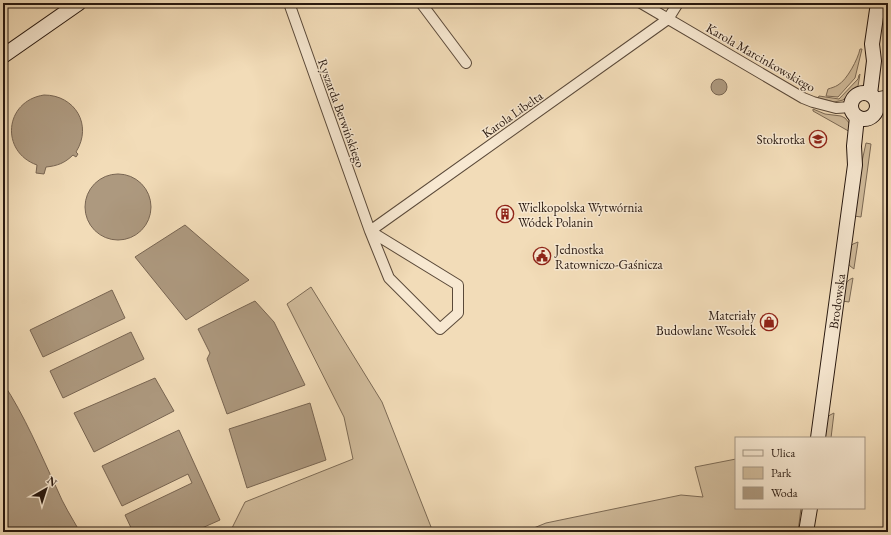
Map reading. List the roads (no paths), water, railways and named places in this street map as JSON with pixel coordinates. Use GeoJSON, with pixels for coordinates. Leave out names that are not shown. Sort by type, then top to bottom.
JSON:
{"type":"FeatureCollection","features":[{"type":"Feature","properties":{"kind":"street"},"geometry":{"type":"LineString","coordinates":[[3,56],[79,3]]}},
{"type":"Feature","properties":{"kind":"street","name":"Ryszarda Berwińskiego"},"geometry":{"type":"LineString","coordinates":[[289,3],[370,231],[389,278],[440,329],[458,313],[458,285],[370,231]]}},
{"type":"Feature","properties":{"kind":"street"},"geometry":{"type":"LineString","coordinates":[[420,3],[466,63]]}},
{"type":"Feature","properties":{"kind":"street","name":"Karola Marcinkowskiego"},"geometry":{"type":"LineString","coordinates":[[641,3],[813,102],[858,115]]}},
{"type":"Feature","properties":{"kind":"street"},"geometry":{"type":"LineString","coordinates":[[668,19],[678,3]]}},
{"type":"Feature","properties":{"kind":"street"},"geometry":{"type":"LineString","coordinates":[[876,98],[855,96],[851,101],[858,115],[872,117],[876,112],[876,98],[866,59],[872,44],[878,3]]}},
{"type":"Feature","properties":{"kind":"street","name":"Karola Libelta"},"geometry":{"type":"LineString","coordinates":[[370,231],[668,19]]}},
{"type":"Feature","properties":{"kind":"street","name":"Brodowska"},"geometry":{"type":"LineString","coordinates":[[818,437],[855,165],[854,146],[858,115]]}},
{"type":"Feature","properties":{"kind":"street"},"geometry":{"type":"LineString","coordinates":[[807,532],[809,513]]}},
{"type":"Feature","properties":{"kind":"water"},"geometry":{"type":"Polygon","coordinates":[[[716,79],[722,79],[727,84],[725,93],[722,95],[716,95],[711,90],[711,84],[716,79]]]}},
{"type":"Feature","properties":{"kind":"water"},"geometry":{"type":"Polygon","coordinates":[[[44,95],[55,96],[72,106],[78,113],[82,122],[83,132],[81,142],[76,152],[78,154],[76,157],[73,155],[61,164],[46,167],[44,174],[36,173],[37,165],[25,159],[17,149],[12,139],[12,127],[14,116],[21,107],[31,99],[44,95]]]}},
{"type":"Feature","properties":{"kind":"water"},"geometry":{"type":"Polygon","coordinates":[[[118,174],[131,177],[141,184],[148,194],[151,207],[148,220],[141,230],[131,237],[118,240],[105,237],[95,230],[88,220],[85,207],[88,194],[95,184],[105,177],[118,174]]]}},
{"type":"Feature","properties":{"kind":"water"},"geometry":{"type":"Polygon","coordinates":[[[185,225],[249,280],[186,320],[135,257],[185,225]]]}},
{"type":"Feature","properties":{"kind":"water"},"geometry":{"type":"Polygon","coordinates":[[[112,290],[125,318],[43,357],[30,330],[112,290]]]}},
{"type":"Feature","properties":{"kind":"water"},"geometry":{"type":"Polygon","coordinates":[[[255,301],[274,322],[305,385],[227,414],[207,359],[210,353],[198,329],[255,301]]]}},
{"type":"Feature","properties":{"kind":"water"},"geometry":{"type":"Polygon","coordinates":[[[131,332],[144,359],[63,398],[50,371],[131,332]]]}},
{"type":"Feature","properties":{"kind":"water"},"geometry":{"type":"Polygon","coordinates":[[[155,378],[174,411],[94,452],[74,413],[155,378]]]}},
{"type":"Feature","properties":{"kind":"water"},"geometry":{"type":"Polygon","coordinates":[[[3,383],[25,422],[62,500],[80,532],[3,532],[3,383]]]}},
{"type":"Feature","properties":{"kind":"water"},"geometry":{"type":"Polygon","coordinates":[[[310,403],[326,460],[247,488],[229,429],[310,403]]]}},
{"type":"Feature","properties":{"kind":"water"},"geometry":{"type":"Polygon","coordinates":[[[179,430],[220,520],[193,532],[133,532],[125,515],[192,483],[188,474],[122,506],[102,466],[179,430]]]}},
{"type":"Feature","properties":{"kind":"place","name":"Stokrotka"},"geometry":{"type":"Point","coordinates":[818,139]}},
{"type":"Feature","properties":{"kind":"place","name":"Wielkopolska Wytwórnia Wódek Polanin"},"geometry":{"type":"Point","coordinates":[505,214]}},
{"type":"Feature","properties":{"kind":"place","name":"Jednostka Ratowniczo-Gaśnicza"},"geometry":{"type":"Point","coordinates":[542,256]}},
{"type":"Feature","properties":{"kind":"place","name":"Materiały Budowlane Wesołek"},"geometry":{"type":"Point","coordinates":[769,322]}}]}
